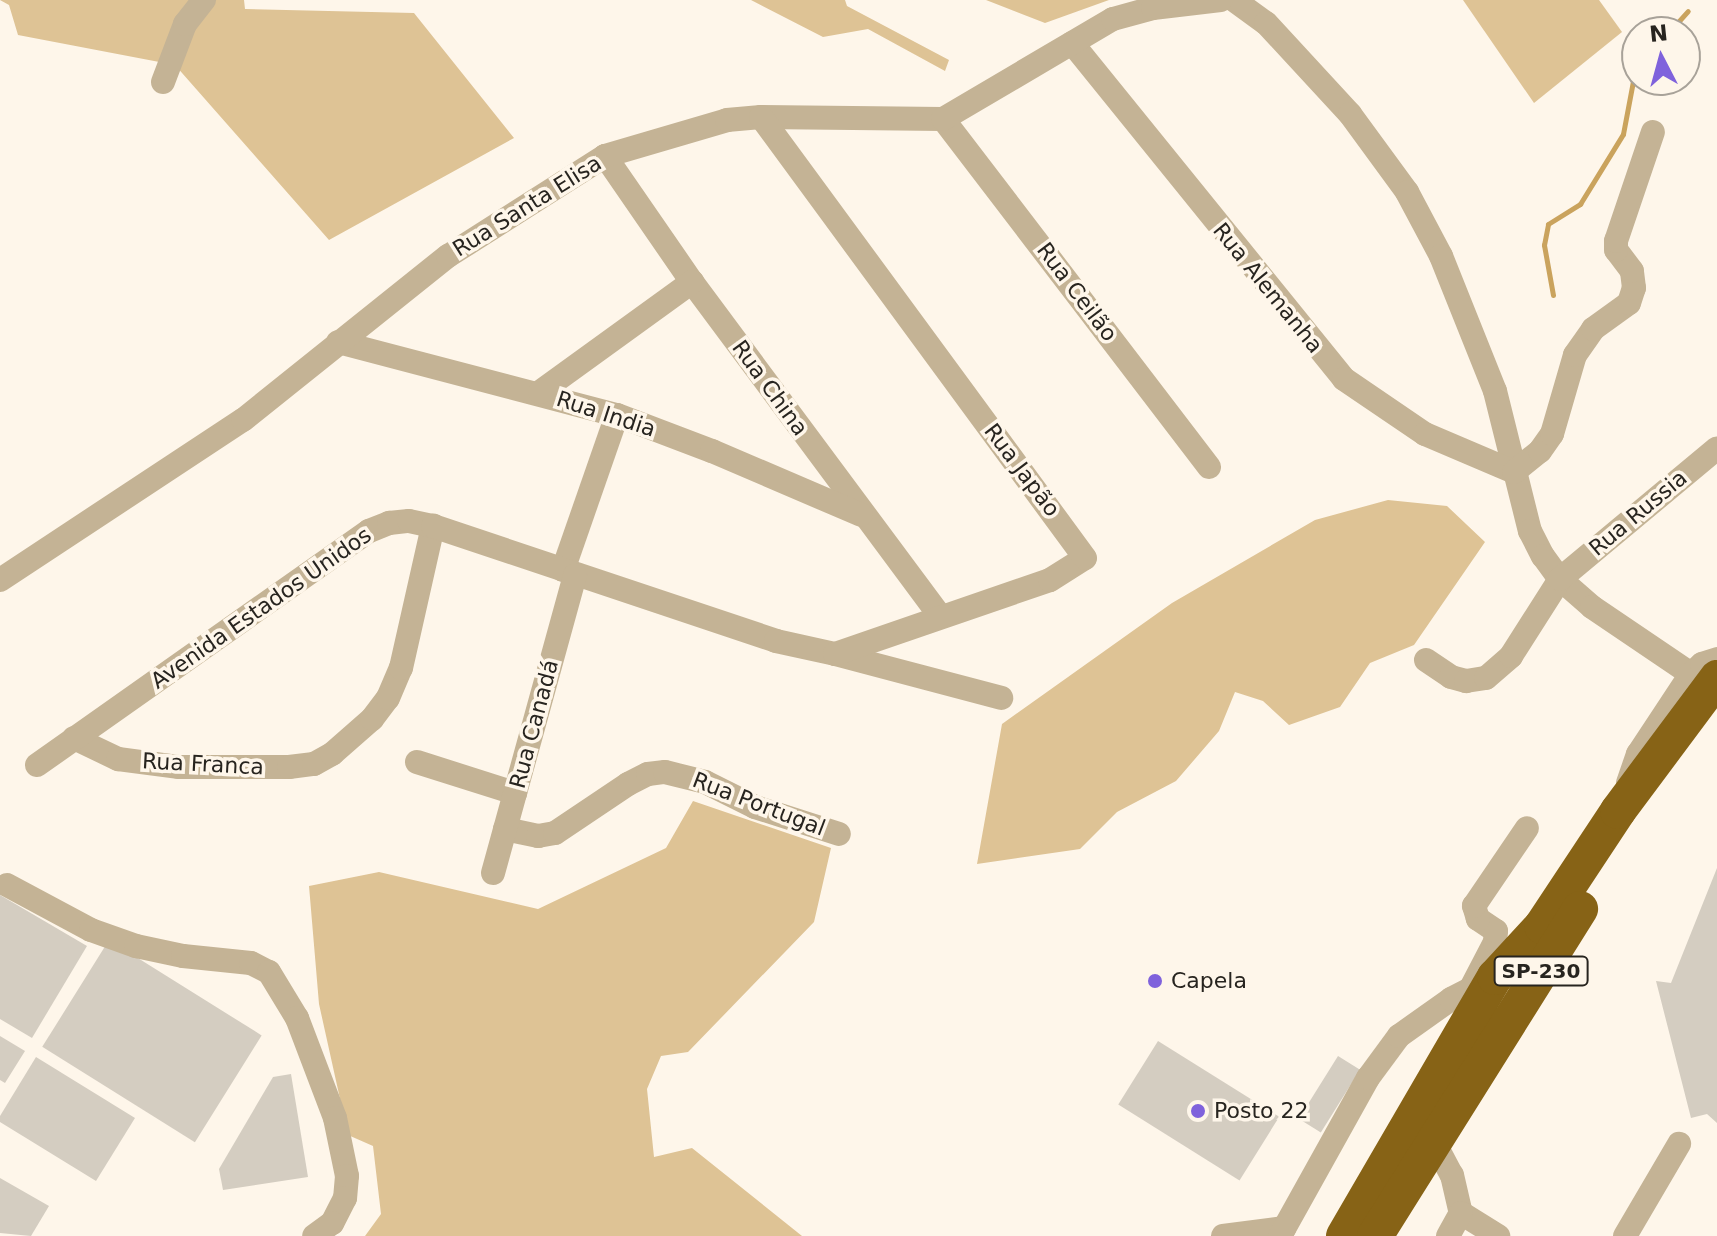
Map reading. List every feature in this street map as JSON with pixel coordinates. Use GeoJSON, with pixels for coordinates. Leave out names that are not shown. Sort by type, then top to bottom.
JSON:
{"type":"FeatureCollection","features":[{"type":"Feature","properties":{"kind":"highway","name":"SP-230"},"geometry":{"type":"LineString","coordinates":[[1344,1236],[1482,983],[1542,926],[1704,676]]}},
{"type":"Feature","properties":{"kind":"highway","name":"SP-230"},"geometry":{"type":"LineString","coordinates":[[1375,1236],[1662,780],[1717,713]]}},
{"type":"Feature","properties":{"kind":"street"},"geometry":{"type":"LineString","coordinates":[[163,82],[185,24],[204,0]]}},
{"type":"Feature","properties":{"kind":"street"},"geometry":{"type":"LineString","coordinates":[[943,119],[1113,19],[1153,8],[1221,0]]}},
{"type":"Feature","properties":{"kind":"street"},"geometry":{"type":"LineString","coordinates":[[1234,0],[1266,23],[1350,114],[1407,192],[1441,256],[1495,391],[1530,531],[1560,579],[1592,607],[1704,676]]}},
{"type":"Feature","properties":{"kind":"street","name":"Rua Alemanha"},"geometry":{"type":"LineString","coordinates":[[1072,43],[1344,379],[1425,434],[1514,472]]}},
{"type":"Feature","properties":{"kind":"street","name":"Rua Santa Elisa"},"geometry":{"type":"LineString","coordinates":[[0,580],[243,420],[448,256],[605,156],[693,128],[761,117],[943,119]]}},
{"type":"Feature","properties":{"kind":"street","name":"Rua Japão"},"geometry":{"type":"LineString","coordinates":[[761,117],[1085,558],[1050,580],[835,654]]}},
{"type":"Feature","properties":{"kind":"street","name":"Rua Ceilão"},"geometry":{"type":"LineString","coordinates":[[943,119],[1209,467]]}},
{"type":"Feature","properties":{"kind":"street"},"geometry":{"type":"LineString","coordinates":[[1514,472],[1540,451],[1552,434],[1575,355],[1593,329],[1629,303],[1634,288],[1632,271],[1616,250],[1616,241],[1653,132]]}},
{"type":"Feature","properties":{"kind":"street","name":"Rua China"},"geometry":{"type":"LineString","coordinates":[[605,156],[692,282],[940,616]]}},
{"type":"Feature","properties":{"kind":"street"},"geometry":{"type":"LineString","coordinates":[[540,392],[692,282]]}},
{"type":"Feature","properties":{"kind":"street","name":"Rua India"},"geometry":{"type":"LineString","coordinates":[[338,342],[540,392],[617,415],[712,451],[863,516]]}},
{"type":"Feature","properties":{"kind":"street","name":"Rua Canadá"},"geometry":{"type":"LineString","coordinates":[[493,873],[569,573],[617,415]]}},
{"type":"Feature","properties":{"kind":"street","name":"Rua Russia"},"geometry":{"type":"LineString","coordinates":[[1426,660],[1451,677],[1466,681],[1486,678],[1511,656],[1560,579],[1717,448]]}},
{"type":"Feature","properties":{"kind":"street","name":"Avenida Estados Unidos"},"geometry":{"type":"LineString","coordinates":[[37,765],[369,531],[389,523],[409,521],[433,526],[776,641],[835,654]]}},
{"type":"Feature","properties":{"kind":"street","name":"Rua Franca"},"geometry":{"type":"LineString","coordinates":[[74,738],[118,759],[190,768],[289,767],[314,764],[332,754],[372,719],[388,698],[401,668],[433,526]]}},
{"type":"Feature","properties":{"kind":"street"},"geometry":{"type":"LineString","coordinates":[[835,654],[1001,698]]}},
{"type":"Feature","properties":{"kind":"street"},"geometry":{"type":"LineString","coordinates":[[1704,676],[1702,664],[1717,659]]}},
{"type":"Feature","properties":{"kind":"street"},"geometry":{"type":"LineString","coordinates":[[417,762],[515,793]]}},
{"type":"Feature","properties":{"kind":"street","name":"Rua Portugal"},"geometry":{"type":"LineString","coordinates":[[505,829],[538,836],[555,833],[628,784],[648,774],[665,772],[705,782],[755,807],[839,834]]}},
{"type":"Feature","properties":{"kind":"street"},"geometry":{"type":"LineString","coordinates":[[1223,1236],[1282,1232],[1368,1078],[1399,1036],[1482,983],[1496,931],[1478,919],[1474,906],[1527,828]]}},
{"type":"Feature","properties":{"kind":"street"},"geometry":{"type":"LineString","coordinates":[[7,885],[91,930],[136,946],[183,956],[251,963],[269,972],[297,1018],[330,1104],[347,1176],[345,1198],[332,1223],[314,1236]]}},
{"type":"Feature","properties":{"kind":"street"},"geometry":{"type":"LineString","coordinates":[[1433,1140],[1452,1175],[1461,1213],[1448,1236]]}},
{"type":"Feature","properties":{"kind":"street"},"geometry":{"type":"LineString","coordinates":[[1625,1236],[1679,1144]]}},
{"type":"Feature","properties":{"kind":"street"},"geometry":{"type":"LineString","coordinates":[[1461,1213],[1498,1236]]}},
{"type":"Feature","properties":{"kind":"shaded area"},"geometry":{"type":"Polygon","coordinates":[[[0,0],[244,0],[245,9],[414,13],[514,138],[329,240],[175,65],[18,35],[9,5],[0,0]]]}},
{"type":"Feature","properties":{"kind":"shaded area"},"geometry":{"type":"Polygon","coordinates":[[[751,0],[845,0],[847,6],[949,60],[945,71],[868,29],[823,37],[751,0]]]}},
{"type":"Feature","properties":{"kind":"shaded area"},"geometry":{"type":"Polygon","coordinates":[[[986,0],[1109,0],[1045,23],[986,0]]]}},
{"type":"Feature","properties":{"kind":"shaded area"},"geometry":{"type":"Polygon","coordinates":[[[1463,0],[1599,0],[1621,31],[1534,103],[1463,0]]]}},
{"type":"Feature","properties":{"kind":"shaded area"},"geometry":{"type":"Polygon","coordinates":[[[1388,500],[1447,506],[1485,542],[1414,645],[1370,663],[1340,707],[1289,725],[1263,701],[1235,692],[1219,731],[1176,781],[1117,812],[1080,849],[977,864],[1002,724],[1172,603],[1315,520],[1388,500]]]}},
{"type":"Feature","properties":{"kind":"shaded area"},"geometry":{"type":"Polygon","coordinates":[[[693,801],[831,848],[814,922],[688,1052],[661,1056],[647,1089],[654,1157],[692,1148],[802,1236],[365,1236],[381,1214],[373,1146],[348,1135],[319,1004],[309,886],[379,872],[538,909],[666,848],[693,801]]]}},
{"type":"Feature","properties":{"kind":"building"},"geometry":{"type":"Polygon","coordinates":[[[1717,868],[1717,1123],[1707,1114],[1691,1118],[1656,981],[1671,983],[1717,868]]]}},
{"type":"Feature","properties":{"kind":"building"},"geometry":{"type":"Polygon","coordinates":[[[0,895],[87,946],[32,1038],[0,1019],[0,895]]]}},
{"type":"Feature","properties":{"kind":"building"},"geometry":{"type":"Polygon","coordinates":[[[109,940],[262,1035],[195,1142],[42,1047],[109,940]]]}},
{"type":"Feature","properties":{"kind":"building"},"geometry":{"type":"Polygon","coordinates":[[[0,1036],[25,1051],[5,1083],[0,1080],[0,1036]]]}},
{"type":"Feature","properties":{"kind":"building","name":"Posto 22"},"geometry":{"type":"Polygon","coordinates":[[[1158,1041],[1279,1117],[1240,1180],[1118,1105],[1158,1041]]]}},
{"type":"Feature","properties":{"kind":"building","name":"Posto 22"},"geometry":{"type":"Polygon","coordinates":[[[1338,1056],[1360,1070],[1321,1133],[1299,1119],[1338,1056]]]}},
{"type":"Feature","properties":{"kind":"building"},"geometry":{"type":"Polygon","coordinates":[[[36,1057],[135,1118],[96,1181],[0,1122],[0,1116],[36,1057]]]}},
{"type":"Feature","properties":{"kind":"building"},"geometry":{"type":"Polygon","coordinates":[[[291,1074],[308,1177],[223,1190],[219,1169],[273,1077],[291,1074]]]}},
{"type":"Feature","properties":{"kind":"building"},"geometry":{"type":"Polygon","coordinates":[[[0,1178],[49,1206],[31,1236],[0,1233],[0,1178]]]}},
{"type":"Feature","properties":{"kind":"waterway"},"geometry":{"type":"LineString","coordinates":[[1683,16],[1688,11]]}},
{"type":"Feature","properties":{"kind":"waterway"},"geometry":{"type":"LineString","coordinates":[[1553,295],[1544,245],[1548,224],[1580,204],[1623,134],[1630,96]]}},
{"type":"Feature","properties":{"kind":"place","name":"Capela"},"geometry":{"type":"Point","coordinates":[1155,981]}},
{"type":"Feature","properties":{"kind":"place","name":"Posto 22"},"geometry":{"type":"Point","coordinates":[1198,1111]}}]}
